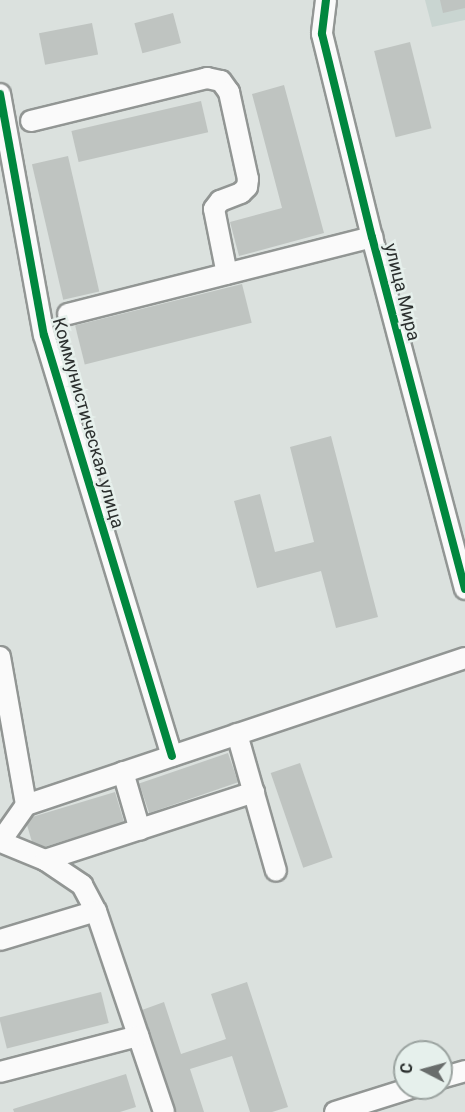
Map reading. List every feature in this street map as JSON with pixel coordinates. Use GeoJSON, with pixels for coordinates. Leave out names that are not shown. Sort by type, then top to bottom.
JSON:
{"type":"FeatureCollection","features":[{"type":"Feature","properties":{"kind":"street","name":"улица Мира"},"geometry":{"type":"LineString","coordinates":[[326,0],[322,34],[372,237],[465,589]]}},
{"type":"Feature","properties":{"kind":"street"},"geometry":{"type":"LineString","coordinates":[[31,120],[207,78],[221,81],[229,92],[248,179],[247,188],[241,194],[220,201],[214,209],[227,274]]}},
{"type":"Feature","properties":{"kind":"street","name":"Коммунистическая улица"},"geometry":{"type":"LineString","coordinates":[[0,94],[44,335],[172,756]]}},
{"type":"Feature","properties":{"kind":"street"},"geometry":{"type":"LineString","coordinates":[[68,314],[372,237]]}},
{"type":"Feature","properties":{"kind":"street"},"geometry":{"type":"LineString","coordinates":[[0,657],[26,805]]}},
{"type":"Feature","properties":{"kind":"street"},"geometry":{"type":"LineString","coordinates":[[164,1112],[96,911],[82,885],[45,860],[1,842],[26,805],[465,658]]}},
{"type":"Feature","properties":{"kind":"street"},"geometry":{"type":"LineString","coordinates":[[237,734],[276,871]]}},
{"type":"Feature","properties":{"kind":"street"},"geometry":{"type":"LineString","coordinates":[[123,772],[140,830]]}},
{"type":"Feature","properties":{"kind":"street"},"geometry":{"type":"LineString","coordinates":[[45,860],[254,792]]}},
{"type":"Feature","properties":{"kind":"street"},"geometry":{"type":"LineString","coordinates":[[0,940],[96,911]]}},
{"type":"Feature","properties":{"kind":"street"},"geometry":{"type":"LineString","coordinates":[[0,1072],[138,1036]]}},
{"type":"Feature","properties":{"kind":"street"},"geometry":{"type":"LineString","coordinates":[[335,1112],[393,1094]]}},
{"type":"Feature","properties":{"kind":"shaded area"},"geometry":{"type":"Polygon","coordinates":[[[425,0],[465,0],[465,20],[432,27],[425,0]]]}},
{"type":"Feature","properties":{"kind":"building"},"geometry":{"type":"Polygon","coordinates":[[[440,0],[465,0],[465,8],[443,13],[440,0]]]}},
{"type":"Feature","properties":{"kind":"building"},"geometry":{"type":"Polygon","coordinates":[[[173,13],[181,43],[142,53],[134,23],[173,13]]]}},
{"type":"Feature","properties":{"kind":"building"},"geometry":{"type":"Polygon","coordinates":[[[92,23],[98,54],[45,65],[39,33],[92,23]]]}},
{"type":"Feature","properties":{"kind":"building"},"geometry":{"type":"Polygon","coordinates":[[[410,42],[432,128],[396,137],[374,51],[410,42]]]}},
{"type":"Feature","properties":{"kind":"building"},"geometry":{"type":"Polygon","coordinates":[[[284,85],[324,233],[239,256],[230,222],[282,208],[252,94],[284,85]]]}},
{"type":"Feature","properties":{"kind":"building"},"geometry":{"type":"Polygon","coordinates":[[[201,101],[208,132],[79,162],[71,131],[201,101]]]}},
{"type":"Feature","properties":{"kind":"building"},"geometry":{"type":"Polygon","coordinates":[[[68,156],[99,291],[63,300],[32,164],[68,156]]]}},
{"type":"Feature","properties":{"kind":"building"},"geometry":{"type":"Polygon","coordinates":[[[242,284],[252,323],[85,364],[75,326],[242,284]]]}},
{"type":"Feature","properties":{"kind":"building"},"geometry":{"type":"Polygon","coordinates":[[[331,436],[378,617],[336,628],[321,571],[257,588],[234,501],[260,494],[275,552],[314,542],[290,447],[331,436]]]}},
{"type":"Feature","properties":{"kind":"building"},"geometry":{"type":"Polygon","coordinates":[[[228,753],[238,782],[149,813],[139,784],[228,753]]]}},
{"type":"Feature","properties":{"kind":"building"},"geometry":{"type":"Polygon","coordinates":[[[300,763],[333,858],[303,868],[271,773],[300,763]]]}},
{"type":"Feature","properties":{"kind":"building"},"geometry":{"type":"Polygon","coordinates":[[[115,792],[124,822],[44,847],[32,842],[27,825],[32,817],[115,792]]]}},
{"type":"Feature","properties":{"kind":"building"},"geometry":{"type":"Polygon","coordinates":[[[247,982],[288,1107],[272,1112],[250,1112],[232,1056],[190,1069],[204,1112],[176,1112],[142,1010],[164,1002],[181,1054],[226,1039],[211,994],[247,982]]]}},
{"type":"Feature","properties":{"kind":"building"},"geometry":{"type":"Polygon","coordinates":[[[101,992],[109,1023],[7,1048],[0,1017],[101,992]]]}},
{"type":"Feature","properties":{"kind":"building"},"geometry":{"type":"Polygon","coordinates":[[[126,1074],[136,1107],[120,1112],[14,1112],[13,1109],[126,1074]]]}},
{"type":"Feature","properties":{"kind":"cycle path"},"geometry":{"type":"LineString","coordinates":[[326,0],[322,34],[372,237],[465,589]]}},
{"type":"Feature","properties":{"kind":"cycle path"},"geometry":{"type":"LineString","coordinates":[[0,94],[44,335],[172,756]]}}]}
